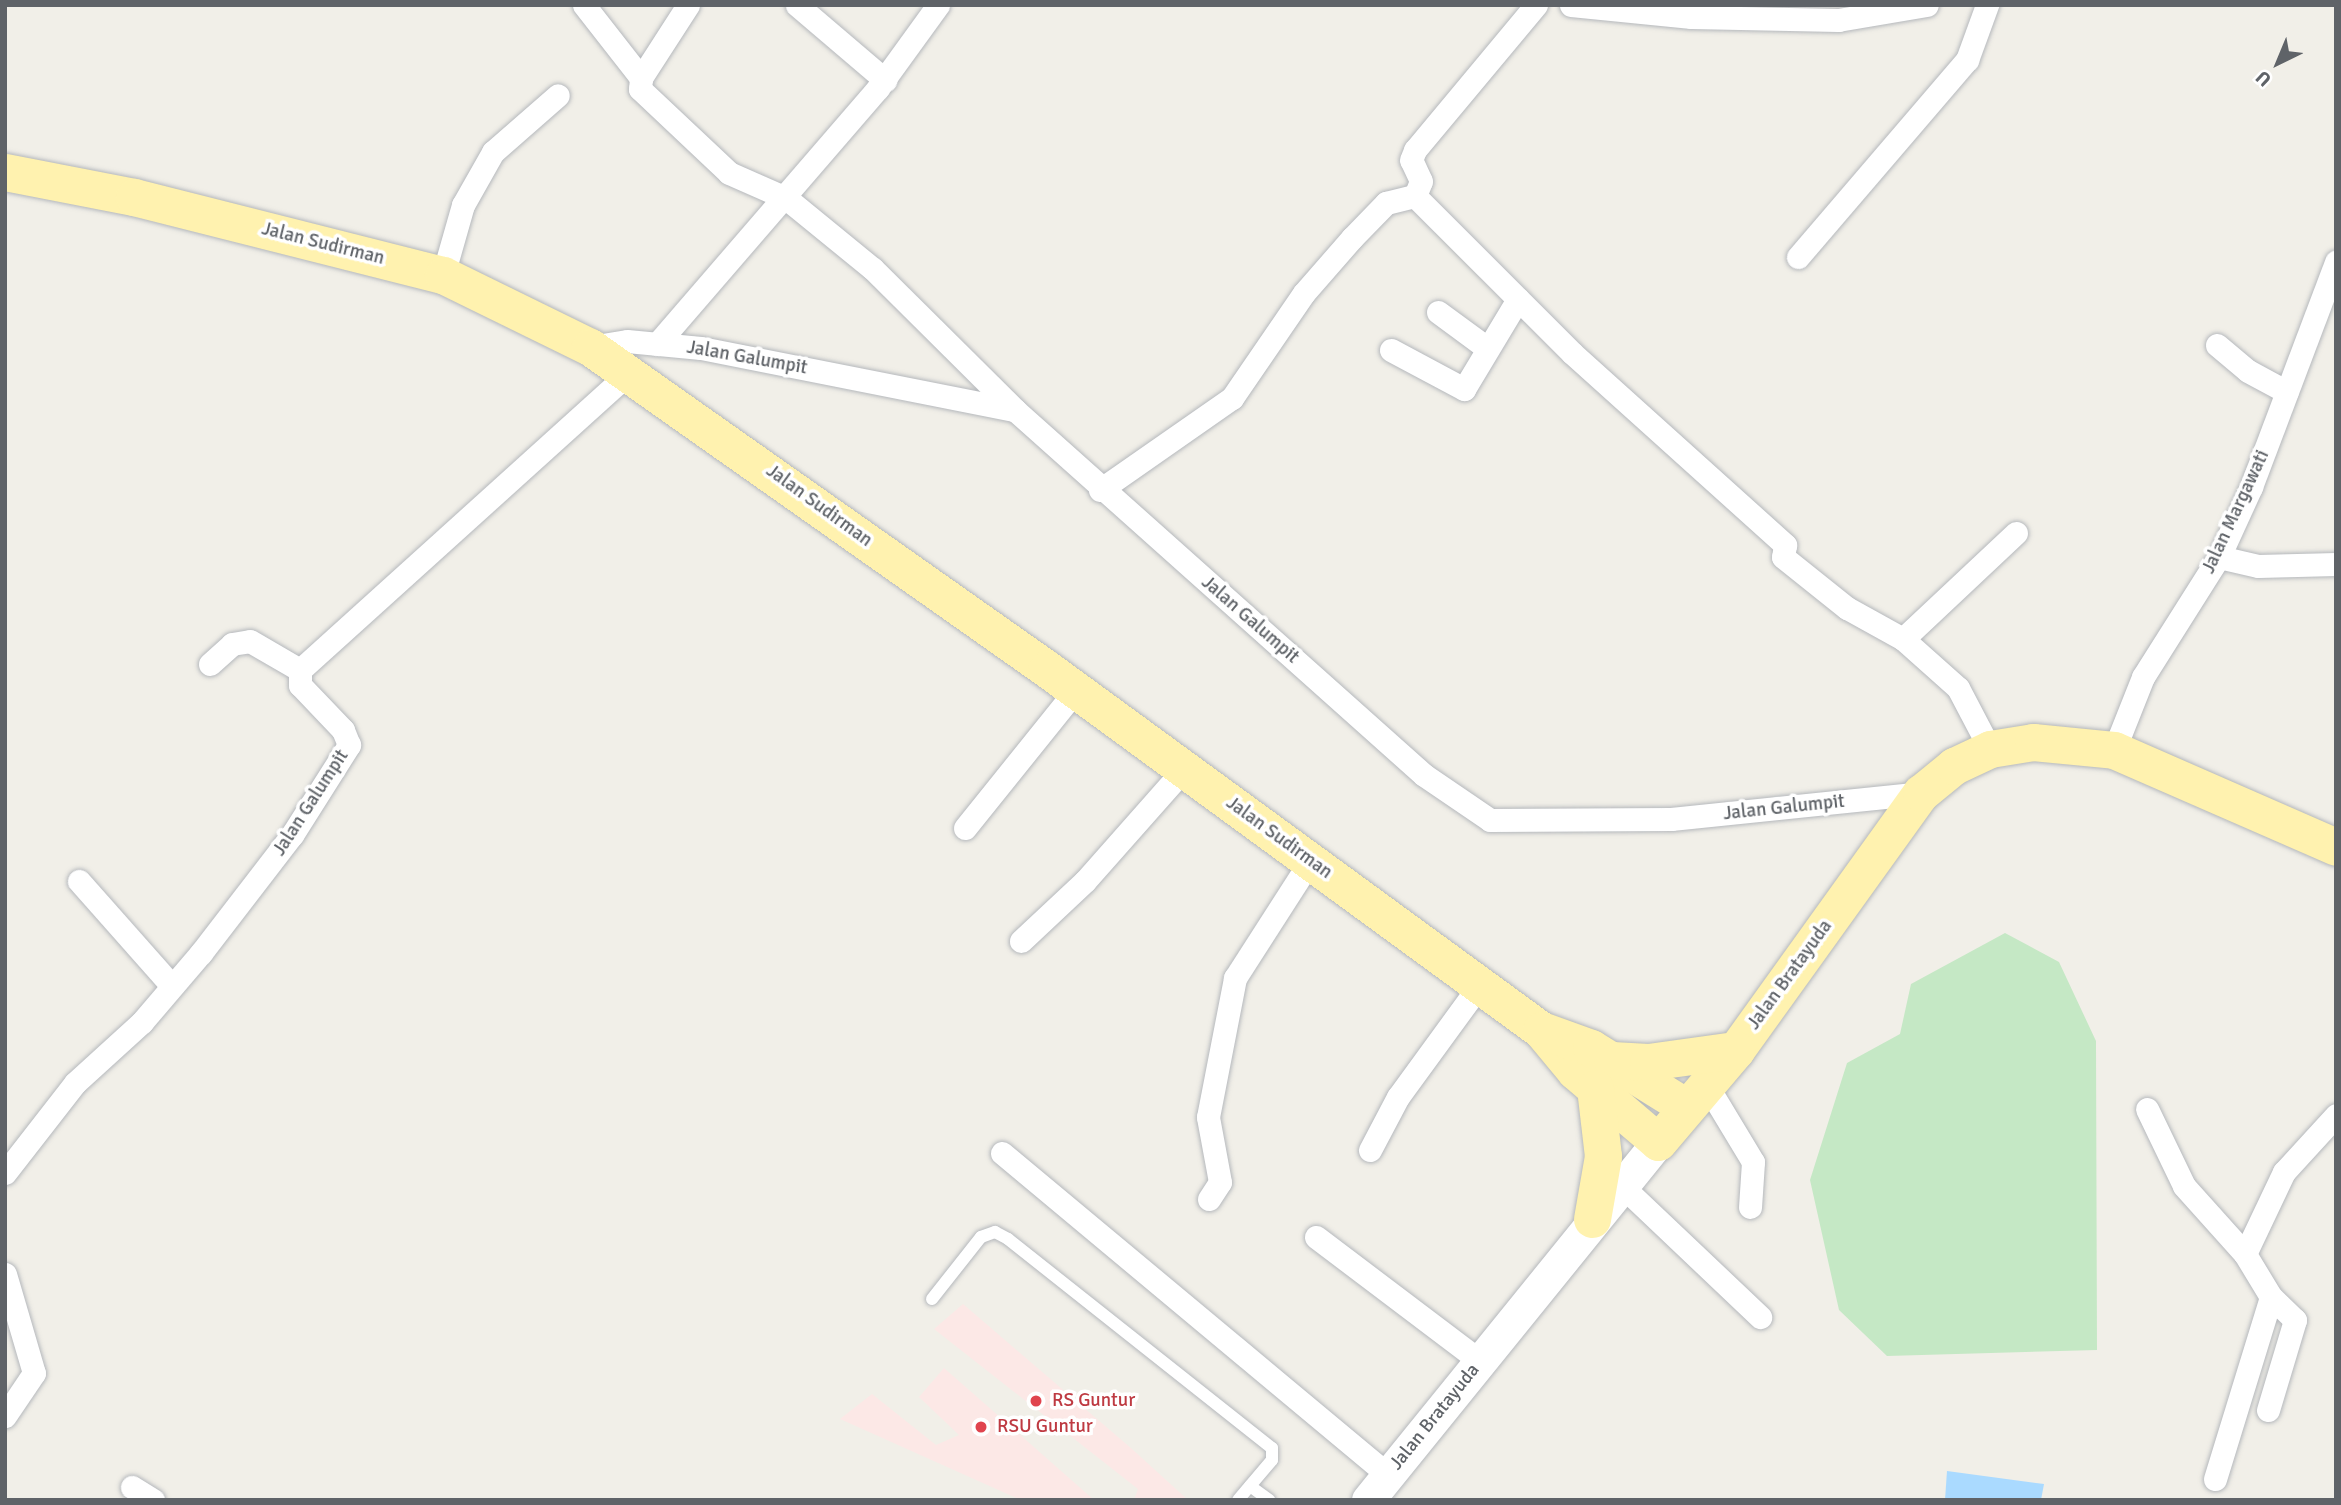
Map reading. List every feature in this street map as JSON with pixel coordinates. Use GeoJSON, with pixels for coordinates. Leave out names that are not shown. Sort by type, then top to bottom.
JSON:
{"type":"FeatureCollection","features":[{"type":"Feature","properties":{"kind":"main road","name":"Jalan Sudirman"},"geometry":{"type":"LineString","coordinates":[[5,172],[134,197],[443,275],[590,347],[630,372],[1076,690],[1603,1074]]}},
{"type":"Feature","properties":{"kind":"main road","name":"Jalan Bratayuda"},"geometry":{"type":"LineString","coordinates":[[1658,1142],[1736,1050],[1921,793],[1954,766],[1990,749],[2033,742],[2114,750],[2336,847]]}},
{"type":"Feature","properties":{"kind":"main road"},"geometry":{"type":"LineString","coordinates":[[1603,1074],[1648,1062],[1736,1050]]}},
{"type":"Feature","properties":{"kind":"main road"},"geometry":{"type":"LineString","coordinates":[[1603,1074],[1696,1096]]}},
{"type":"Feature","properties":{"kind":"main road"},"geometry":{"type":"LineString","coordinates":[[1603,1074],[1658,1142]]}},
{"type":"Feature","properties":{"kind":"main road"},"geometry":{"type":"LineString","coordinates":[[1592,1219],[1604,1156],[1603,1074]]}},
{"type":"Feature","properties":{"kind":"street"},"geometry":{"type":"LineString","coordinates":[[584,5],[640,78]]}},
{"type":"Feature","properties":{"kind":"street"},"geometry":{"type":"LineString","coordinates":[[688,5],[640,78],[640,89],[729,173],[786,198],[873,269],[1015,410]]}},
{"type":"Feature","properties":{"kind":"street"},"geometry":{"type":"LineString","coordinates":[[797,5],[884,80]]}},
{"type":"Feature","properties":{"kind":"street"},"geometry":{"type":"LineString","coordinates":[[657,344],[786,198],[884,80],[938,5]]}},
{"type":"Feature","properties":{"kind":"street"},"geometry":{"type":"LineString","coordinates":[[1415,195],[1421,175],[1411,160],[1415,150],[1536,5]]}},
{"type":"Feature","properties":{"kind":"street"},"geometry":{"type":"LineString","coordinates":[[1571,5],[1838,20],[1927,5]]}},
{"type":"Feature","properties":{"kind":"street"},"geometry":{"type":"LineString","coordinates":[[1798,257],[1959,71],[1983,30],[1987,5]]}},
{"type":"Feature","properties":{"kind":"street"},"geometry":{"type":"LineString","coordinates":[[443,275],[463,205],[493,152],[558,95]]}},
{"type":"Feature","properties":{"kind":"street"},"geometry":{"type":"LineString","coordinates":[[1415,195],[1518,299],[1740,510],[1785,545],[1783,557],[1847,608],[1903,639],[1958,688],[1990,749]]}},
{"type":"Feature","properties":{"kind":"street"},"geometry":{"type":"LineString","coordinates":[[1100,490],[1232,398],[1304,293],[1352,238],[1386,203],[1415,195]]}},
{"type":"Feature","properties":{"kind":"street","name":"Jalan Margawati"},"geometry":{"type":"LineString","coordinates":[[2114,750],[2143,677],[2219,557],[2336,262]]}},
{"type":"Feature","properties":{"kind":"street"},"geometry":{"type":"LineString","coordinates":[[1391,349],[1464,389],[1518,299]]}},
{"type":"Feature","properties":{"kind":"street"},"geometry":{"type":"LineString","coordinates":[[1438,312],[1487,348]]}},
{"type":"Feature","properties":{"kind":"street","name":"Jalan Galumpit"},"geometry":{"type":"LineString","coordinates":[[590,347],[657,344],[1015,410],[1100,490],[1478,816],[1592,823],[1921,793]]}},
{"type":"Feature","properties":{"kind":"street"},"geometry":{"type":"LineString","coordinates":[[2217,345],[2248,371],[2287,391]]}},
{"type":"Feature","properties":{"kind":"street"},"geometry":{"type":"LineString","coordinates":[[210,664],[232,644],[250,641],[300,670],[630,372]]}},
{"type":"Feature","properties":{"kind":"street"},"geometry":{"type":"LineString","coordinates":[[1903,639],[2015,533]]}},
{"type":"Feature","properties":{"kind":"street"},"geometry":{"type":"LineString","coordinates":[[2219,557],[2258,566],[2336,564]]}},
{"type":"Feature","properties":{"kind":"street","name":"Jalan Galumpit"},"geometry":{"type":"LineString","coordinates":[[5,1173],[75,1083],[172,986],[268,868],[349,745],[343,730],[300,685],[300,670]]}},
{"type":"Feature","properties":{"kind":"street"},"geometry":{"type":"LineString","coordinates":[[965,828],[1076,690]]}},
{"type":"Feature","properties":{"kind":"street"},"geometry":{"type":"LineString","coordinates":[[1021,942],[1086,881],[1184,769]]}},
{"type":"Feature","properties":{"kind":"street"},"geometry":{"type":"LineString","coordinates":[[1209,1199],[1220,1182],[1208,1117],[1235,978],[1310,860]]}},
{"type":"Feature","properties":{"kind":"street"},"geometry":{"type":"LineString","coordinates":[[79,881],[172,986]]}},
{"type":"Feature","properties":{"kind":"street"},"geometry":{"type":"LineString","coordinates":[[1370,1150],[1398,1097],[1479,986]]}},
{"type":"Feature","properties":{"kind":"street"},"geometry":{"type":"LineString","coordinates":[[1696,1096],[1753,1162],[1750,1207]]}},
{"type":"Feature","properties":{"kind":"street"},"geometry":{"type":"LineString","coordinates":[[2147,1110],[2184,1186],[2245,1254],[2271,1297],[2295,1320],[2268,1410]]}},
{"type":"Feature","properties":{"kind":"street"},"geometry":{"type":"LineString","coordinates":[[2245,1254],[2284,1172],[2333,1121]]}},
{"type":"Feature","properties":{"kind":"street","name":"Jalan Bratayuda"},"geometry":{"type":"LineString","coordinates":[[1378,1487],[1592,1219],[1658,1142]]}},
{"type":"Feature","properties":{"kind":"street"},"geometry":{"type":"LineString","coordinates":[[1002,1153],[1378,1487]]}},
{"type":"Feature","properties":{"kind":"street"},"geometry":{"type":"LineString","coordinates":[[1621,1185],[1760,1317]]}},
{"type":"Feature","properties":{"kind":"street"},"geometry":{"type":"LineString","coordinates":[[1316,1237],[1480,1361]]}},
{"type":"Feature","properties":{"kind":"street"},"geometry":{"type":"LineString","coordinates":[[5,1274],[34,1373],[5,1416]]}},
{"type":"Feature","properties":{"kind":"street"},"geometry":{"type":"LineString","coordinates":[[2215,1479],[2271,1297]]}},
{"type":"Feature","properties":{"kind":"street"},"geometry":{"type":"LineString","coordinates":[[132,1487],[153,1500]]}},
{"type":"Feature","properties":{"kind":"lane"},"geometry":{"type":"LineString","coordinates":[[932,1299],[981,1237],[995,1232],[1008,1239],[1272,1448],[1272,1460],[1238,1500]]}},
{"type":"Feature","properties":{"kind":"lane"},"geometry":{"type":"LineString","coordinates":[[1250,1486],[1269,1500]]}},
{"type":"Feature","properties":{"kind":"shaded area","name":"RSU Guntur"},"geometry":{"type":"Polygon","coordinates":[[[963,1304],[1188,1500],[1134,1500],[1138,1489],[934,1329],[963,1304]]]}},
{"type":"Feature","properties":{"kind":"shaded area","name":"RSU Guntur"},"geometry":{"type":"Polygon","coordinates":[[[944,1368],[1094,1500],[1021,1500],[840,1419],[872,1394],[936,1445],[959,1435],[919,1397],[944,1368]]]}},
{"type":"Feature","properties":{"kind":"green space"},"geometry":{"type":"Polygon","coordinates":[[[2005,933],[2059,962],[2096,1041],[2097,1350],[1887,1356],[1839,1310],[1810,1180],[1847,1063],[1900,1034],[1911,984],[2005,933]]]}},
{"type":"Feature","properties":{"kind":"water"},"geometry":{"type":"Polygon","coordinates":[[[1947,1471],[2044,1484],[2041,1500],[1945,1500],[1947,1471]]]}},
{"type":"Feature","properties":{"kind":"place","name":"RS Guntur"},"geometry":{"type":"Point","coordinates":[1036,1401]}},
{"type":"Feature","properties":{"kind":"place","name":"RSU Guntur"},"geometry":{"type":"Point","coordinates":[981,1427]}}]}
